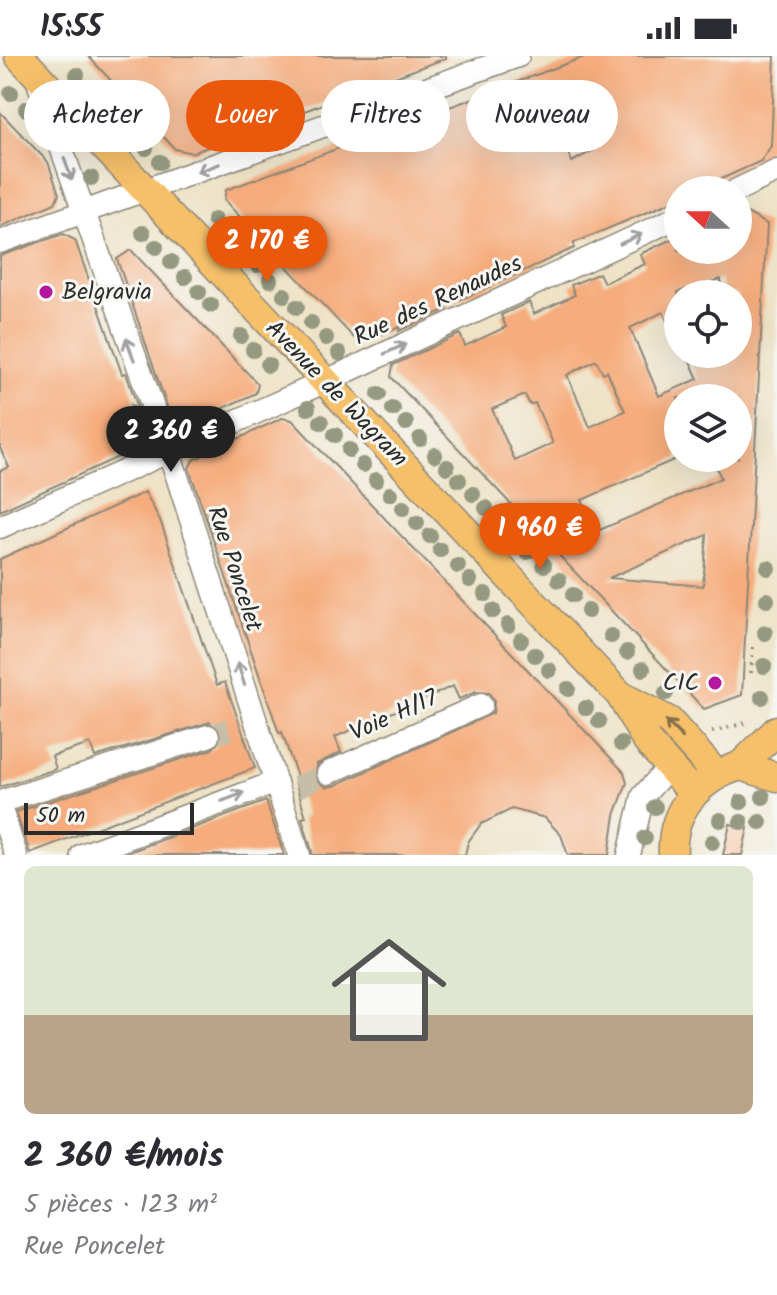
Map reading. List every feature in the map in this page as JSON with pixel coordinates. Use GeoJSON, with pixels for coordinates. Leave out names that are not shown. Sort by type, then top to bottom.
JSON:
{"type":"FeatureCollection","features":[{"type":"Feature","properties":{"kind":"main road","name":"Avenue de Wagram"},"geometry":{"type":"LineString","coordinates":[[27,65],[621,696],[662,774],[693,793]]}},
{"type":"Feature","properties":{"kind":"main road","name":"Avenue de Wagram"},"geometry":{"type":"LineString","coordinates":[[621,696],[669,721],[728,771]]}},
{"type":"Feature","properties":{"kind":"main road"},"geometry":{"type":"LineString","coordinates":[[673,855],[678,818],[693,793],[728,771],[765,727]]}},
{"type":"Feature","properties":{"kind":"main road"},"geometry":{"type":"LineString","coordinates":[[728,771],[777,777]]}},
{"type":"Feature","properties":{"kind":"street"},"geometry":{"type":"LineString","coordinates":[[0,242],[518,56]]}},
{"type":"Feature","properties":{"kind":"street","name":"Rue Poncelet"},"geometry":{"type":"LineString","coordinates":[[27,65],[84,211],[167,451],[248,723],[284,788],[299,855]]}},
{"type":"Feature","properties":{"kind":"street"},"geometry":{"type":"LineString","coordinates":[[752,183],[777,171]]}},
{"type":"Feature","properties":{"kind":"street","name":"Rue des Renaudes"},"geometry":{"type":"LineString","coordinates":[[0,527],[324,382],[664,224]]}},
{"type":"Feature","properties":{"kind":"street","name":"Voie H/17"},"geometry":{"type":"LineString","coordinates":[[328,773],[481,705]]}},
{"type":"Feature","properties":{"kind":"street"},"geometry":{"type":"LineString","coordinates":[[16,855],[0,805],[208,736]]}},
{"type":"Feature","properties":{"kind":"street"},"geometry":{"type":"LineString","coordinates":[[629,855],[637,813],[662,774]]}},
{"type":"Feature","properties":{"kind":"street"},"geometry":{"type":"LineString","coordinates":[[82,855],[284,788]]}},
{"type":"Feature","properties":{"kind":"path"},"geometry":{"type":"LineString","coordinates":[[751,673],[753,646]]}},
{"type":"Feature","properties":{"kind":"path"},"geometry":{"type":"LineString","coordinates":[[706,732],[765,727]]}},
{"type":"Feature","properties":{"kind":"building"},"geometry":{"type":"Polygon","coordinates":[[[88,56],[446,56],[387,80],[321,80],[321,105],[305,111],[305,80],[186,80],[186,152],[175,149],[170,144],[170,80],[110,80],[88,56]]]}},
{"type":"Feature","properties":{"kind":"building"},"geometry":{"type":"Polygon","coordinates":[[[587,56],[775,56],[771,146],[761,161],[728,176],[664,176],[664,205],[574,243],[574,248],[446,306],[447,309],[399,331],[400,327],[362,342],[354,338],[224,200],[226,190],[328,152],[450,152],[450,107],[466,101],[466,152],[568,152],[572,162],[590,152],[618,152],[618,80],[522,80],[587,56]]]}},
{"type":"Feature","properties":{"kind":"building"},"geometry":{"type":"Polygon","coordinates":[[[0,112],[24,137],[24,152],[38,152],[48,162],[59,194],[55,203],[0,227],[0,112]]]}},
{"type":"Feature","properties":{"kind":"building"},"geometry":{"type":"Polygon","coordinates":[[[752,216],[767,224],[742,695],[704,709],[391,377],[393,365],[460,334],[465,346],[506,327],[501,315],[529,302],[534,314],[575,295],[571,285],[599,273],[604,283],[645,264],[640,254],[664,243],[664,264],[752,264],[752,216]],[[596,360],[567,375],[590,427],[625,411],[607,371],[603,373],[596,360]],[[525,395],[492,409],[515,461],[553,443],[535,403],[530,405],[525,395]],[[707,535],[609,578],[703,586],[707,535]]]}},
{"type":"Feature","properties":{"kind":"building"},"geometry":{"type":"Polygon","coordinates":[[[63,234],[75,240],[122,374],[126,373],[138,408],[131,405],[142,438],[138,448],[0,511],[0,471],[9,467],[0,448],[0,256],[63,234]]]}},
{"type":"Feature","properties":{"kind":"building"},"geometry":{"type":"Polygon","coordinates":[[[131,250],[258,384],[256,393],[182,427],[173,424],[117,259],[131,250]]]}},
{"type":"Feature","properties":{"kind":"building"},"geometry":{"type":"Polygon","coordinates":[[[282,418],[292,420],[624,772],[627,783],[615,815],[609,855],[568,855],[561,835],[545,818],[512,809],[481,824],[468,842],[465,855],[313,855],[302,818],[306,817],[295,781],[298,780],[282,732],[279,733],[189,468],[193,460],[282,418]],[[453,686],[335,737],[341,752],[317,764],[316,779],[326,787],[334,786],[493,713],[494,700],[489,693],[476,692],[459,699],[453,686]]]}},
{"type":"Feature","properties":{"kind":"building"},"geometry":{"type":"Polygon","coordinates":[[[145,492],[160,520],[217,685],[225,682],[255,768],[30,853],[16,812],[212,749],[221,740],[221,731],[210,722],[95,757],[90,744],[52,756],[56,769],[0,787],[0,559],[145,492]]]}},
{"type":"Feature","properties":{"kind":"building"},"geometry":{"type":"Polygon","coordinates":[[[266,801],[284,855],[124,854],[266,801]]]}},
{"type":"Feature","properties":{"kind":"building"},"geometry":{"type":"Polygon","coordinates":[[[730,824],[748,828],[742,855],[723,855],[730,824]]]}},
{"type":"Feature","properties":{"kind":"tunnel"},"geometry":{"type":"LineString","coordinates":[[208,736],[240,726]]}},
{"type":"Feature","properties":{"kind":"tunnel"},"geometry":{"type":"LineString","coordinates":[[297,787],[328,773]]}},
{"type":"Feature","properties":{"kind":"place","name":"Belgravia"},"geometry":{"type":"Point","coordinates":[46,292]}},
{"type":"Feature","properties":{"kind":"place","name":"CIC"},"geometry":{"type":"Point","coordinates":[715,683]}}]}
